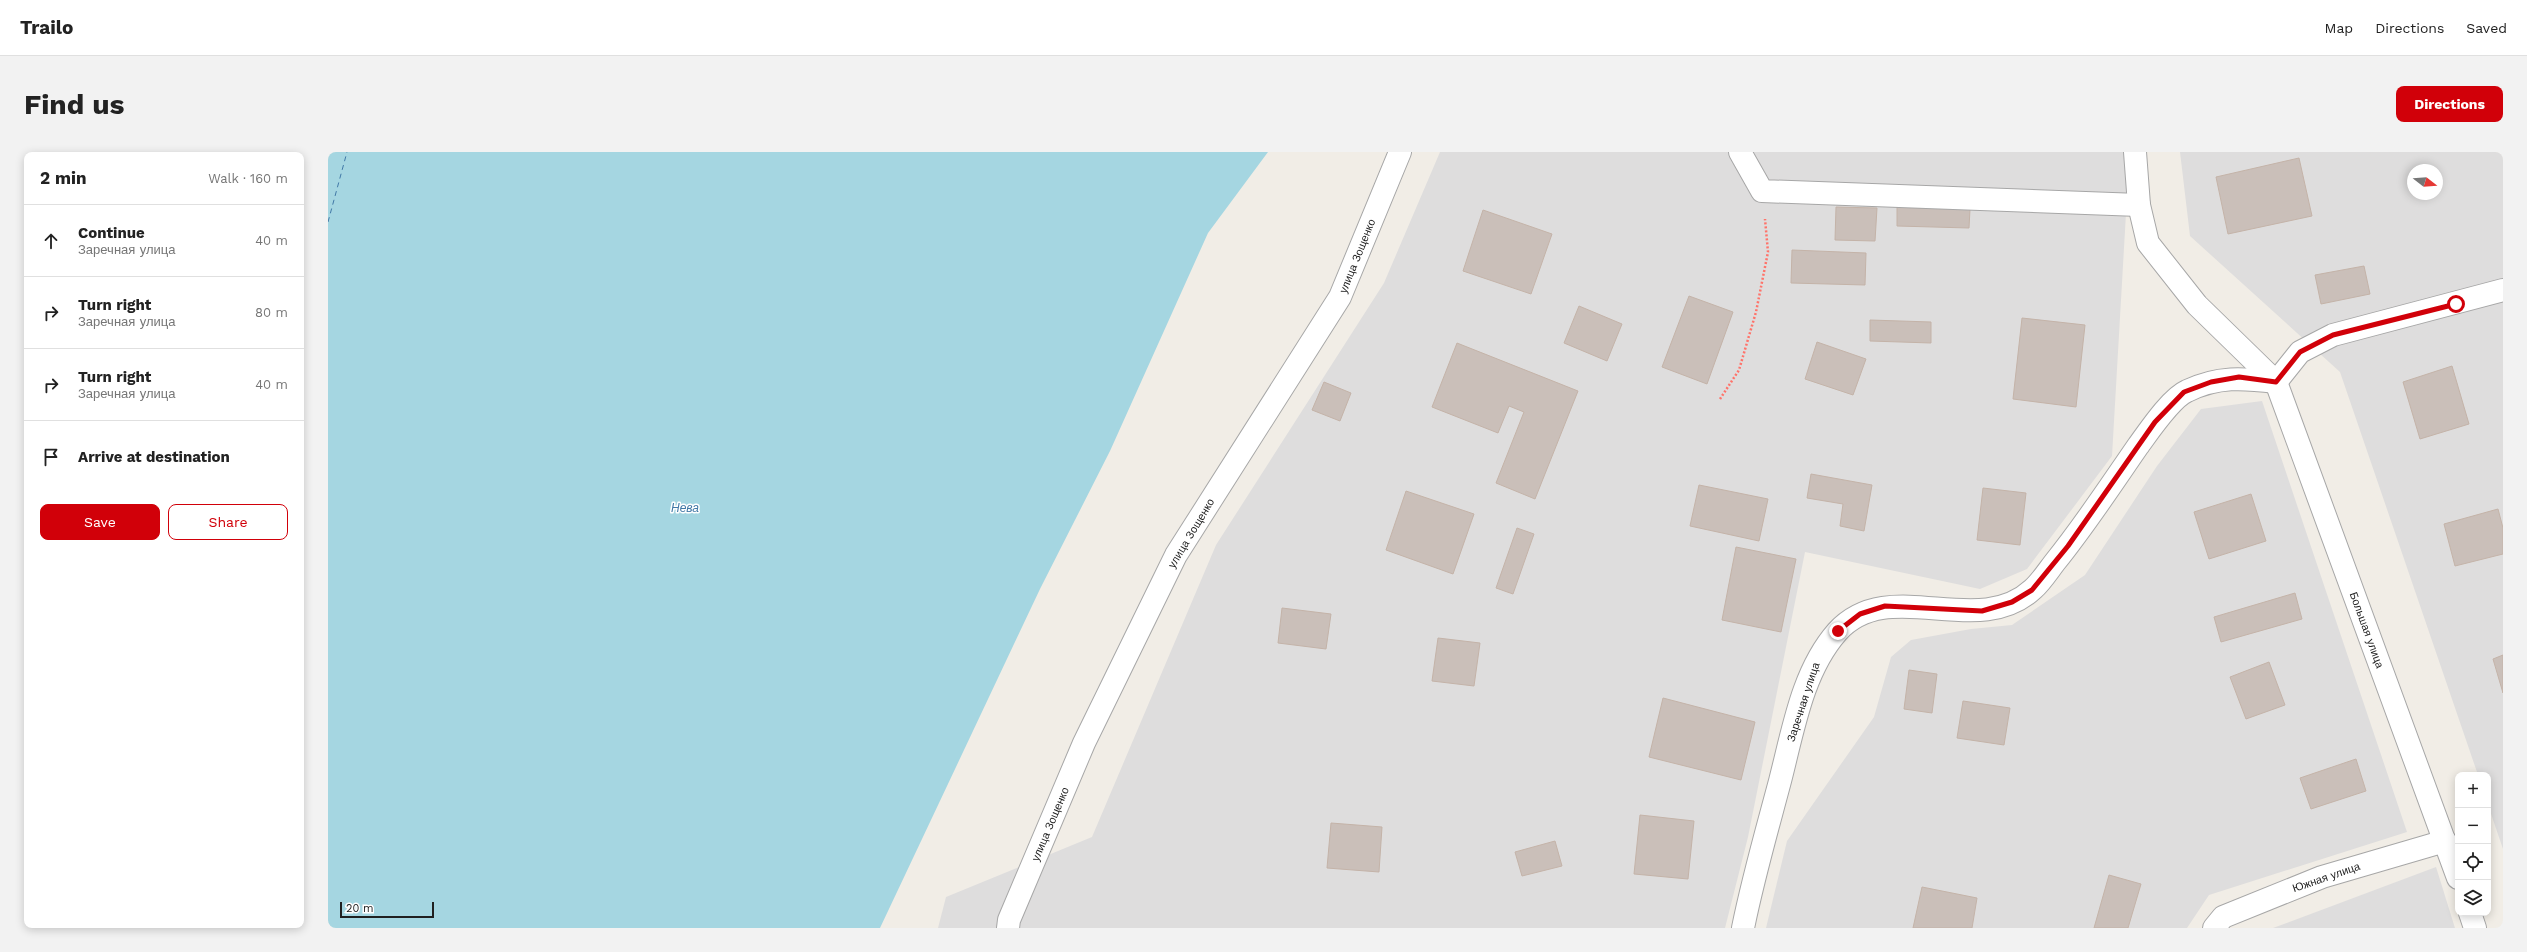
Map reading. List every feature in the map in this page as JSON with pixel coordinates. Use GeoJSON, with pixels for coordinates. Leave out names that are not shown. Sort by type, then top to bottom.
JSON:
{"type":"FeatureCollection","features":[{"type":"Feature","properties":{"kind":"street","name":"улица Зощенко"},"geometry":{"type":"LineString","coordinates":[[1008,928],[1009,920],[1084,743],[1176,555],[1340,297],[1400,152]]}},
{"type":"Feature","properties":{"kind":"street"},"geometry":{"type":"LineString","coordinates":[[1740,152],[1762,191],[2138,205]]}},
{"type":"Feature","properties":{"kind":"street"},"geometry":{"type":"LineString","coordinates":[[2135,152],[2138,205],[2148,243],[2197,305],[2276,382],[2300,352],[2333,335],[2503,290]]}},
{"type":"Feature","properties":{"kind":"street","name":"Заречная улица"},"geometry":{"type":"LineString","coordinates":[[1742,928],[1800,706],[1818,658],[1838,631],[1860,614],[1885,606],[1982,611],[2012,602],[2032,590],[2068,546],[2155,422],[2184,392],[2211,382],[2239,377],[2276,382]]}},
{"type":"Feature","properties":{"kind":"street","name":"Большая улица"},"geometry":{"type":"LineString","coordinates":[[2276,382],[2455,869]]}},
{"type":"Feature","properties":{"kind":"street","name":"Южная улица"},"geometry":{"type":"LineString","coordinates":[[2214,928],[2223,917],[2322,877],[2445,841]]}},
{"type":"Feature","properties":{"kind":"street"},"geometry":{"type":"LineString","coordinates":[[2471,916],[2475,928]]}},
{"type":"Feature","properties":{"kind":"path"},"geometry":{"type":"LineString","coordinates":[[1720,399],[1739,370],[1756,312],[1768,252],[1762,191]]}},
{"type":"Feature","properties":{"kind":"shaded area"},"geometry":{"type":"Polygon","coordinates":[[[1440,152],[2125,152],[2127,196],[2112,456],[2027,569],[1980,589],[1805,552],[1748,837],[1725,928],[938,928],[946,897],[1092,837],[1216,545],[1384,283],[1440,152]]]}},
{"type":"Feature","properties":{"kind":"shaded area"},"geometry":{"type":"Polygon","coordinates":[[[2180,152],[2503,152],[2503,849],[2491,814],[2491,772],[2477,772],[2340,372],[2190,236],[2180,152]]]}},
{"type":"Feature","properties":{"kind":"shaded area"},"geometry":{"type":"Polygon","coordinates":[[[2262,401],[2407,832],[2209,895],[2187,928],[1766,928],[1787,841],[1874,717],[1891,657],[1911,640],[1971,629],[2012,625],[2085,575],[2157,466],[2201,409],[2262,401]]]}},
{"type":"Feature","properties":{"kind":"shaded area"},"geometry":{"type":"Polygon","coordinates":[[[2436,867],[2455,928],[2273,928],[2436,867]]]}},
{"type":"Feature","properties":{"kind":"water","name":"Нева"},"geometry":{"type":"Polygon","coordinates":[[[328,152],[1268,152],[1208,233],[1110,451],[1040,589],[880,928],[328,928],[328,152]]]}},
{"type":"Feature","properties":{"kind":"building"},"geometry":{"type":"Polygon","coordinates":[[[2299,158],[2312,216],[2228,234],[2216,177],[2299,158]]]}},
{"type":"Feature","properties":{"kind":"building"},"geometry":{"type":"Polygon","coordinates":[[[1836,207],[1877,208],[1875,241],[1835,240],[1836,207]]]}},
{"type":"Feature","properties":{"kind":"building"},"geometry":{"type":"Polygon","coordinates":[[[1897,207],[1970,209],[1969,228],[1897,226],[1897,207]]]}},
{"type":"Feature","properties":{"kind":"building"},"geometry":{"type":"Polygon","coordinates":[[[1483,210],[1552,234],[1531,294],[1463,271],[1483,210]]]}},
{"type":"Feature","properties":{"kind":"building"},"geometry":{"type":"Polygon","coordinates":[[[1792,250],[1866,253],[1865,285],[1791,283],[1792,250]]]}},
{"type":"Feature","properties":{"kind":"building"},"geometry":{"type":"Polygon","coordinates":[[[2364,266],[2370,294],[2321,304],[2315,275],[2364,266]]]}},
{"type":"Feature","properties":{"kind":"building"},"geometry":{"type":"Polygon","coordinates":[[[1689,296],[1733,312],[1707,384],[1662,367],[1689,296]]]}},
{"type":"Feature","properties":{"kind":"building"},"geometry":{"type":"Polygon","coordinates":[[[1579,306],[1622,324],[1607,361],[1564,343],[1579,306]]]}},
{"type":"Feature","properties":{"kind":"building"},"geometry":{"type":"Polygon","coordinates":[[[2022,318],[2085,325],[2076,407],[2013,399],[2022,318]]]}},
{"type":"Feature","properties":{"kind":"building"},"geometry":{"type":"Polygon","coordinates":[[[1870,320],[1931,322],[1931,343],[1870,341],[1870,320]]]}},
{"type":"Feature","properties":{"kind":"building"},"geometry":{"type":"Polygon","coordinates":[[[1817,342],[1866,359],[1853,395],[1805,379],[1817,342]]]}},
{"type":"Feature","properties":{"kind":"building"},"geometry":{"type":"Polygon","coordinates":[[[1457,343],[1578,391],[1535,499],[1496,483],[1524,412],[1509,406],[1498,433],[1432,407],[1457,343]]]}},
{"type":"Feature","properties":{"kind":"building"},"geometry":{"type":"Polygon","coordinates":[[[2452,366],[2469,424],[2420,439],[2403,382],[2452,366]]]}},
{"type":"Feature","properties":{"kind":"building"},"geometry":{"type":"Polygon","coordinates":[[[1324,382],[1351,393],[1340,421],[1312,410],[1324,382]]]}},
{"type":"Feature","properties":{"kind":"building"},"geometry":{"type":"Polygon","coordinates":[[[1811,474],[1872,485],[1864,531],[1840,526],[1843,504],[1807,498],[1811,474]]]}},
{"type":"Feature","properties":{"kind":"building"},"geometry":{"type":"Polygon","coordinates":[[[1699,485],[1768,499],[1759,541],[1690,526],[1699,485]]]}},
{"type":"Feature","properties":{"kind":"building"},"geometry":{"type":"Polygon","coordinates":[[[1983,488],[2026,493],[2020,545],[1977,540],[1983,488]]]}},
{"type":"Feature","properties":{"kind":"building"},"geometry":{"type":"Polygon","coordinates":[[[1406,491],[1474,514],[1453,574],[1386,550],[1406,491]]]}},
{"type":"Feature","properties":{"kind":"building"},"geometry":{"type":"Polygon","coordinates":[[[2251,494],[2266,541],[2209,559],[2194,512],[2251,494]]]}},
{"type":"Feature","properties":{"kind":"building"},"geometry":{"type":"Polygon","coordinates":[[[2498,509],[2503,528],[2503,554],[2455,566],[2444,524],[2498,509]]]}},
{"type":"Feature","properties":{"kind":"building"},"geometry":{"type":"Polygon","coordinates":[[[1517,528],[1534,534],[1513,594],[1496,588],[1517,528]]]}},
{"type":"Feature","properties":{"kind":"building"},"geometry":{"type":"Polygon","coordinates":[[[1736,547],[1796,559],[1781,632],[1722,620],[1736,547]]]}},
{"type":"Feature","properties":{"kind":"building"},"geometry":{"type":"Polygon","coordinates":[[[2295,593],[2302,619],[2221,642],[2214,617],[2295,593]]]}},
{"type":"Feature","properties":{"kind":"building"},"geometry":{"type":"Polygon","coordinates":[[[1282,608],[1331,614],[1326,649],[1278,643],[1282,608]]]}},
{"type":"Feature","properties":{"kind":"building"},"geometry":{"type":"Polygon","coordinates":[[[1438,638],[1480,643],[1474,686],[1432,681],[1438,638]]]}},
{"type":"Feature","properties":{"kind":"building"},"geometry":{"type":"Polygon","coordinates":[[[2503,655],[2503,693],[2493,659],[2503,655]]]}},
{"type":"Feature","properties":{"kind":"building"},"geometry":{"type":"Polygon","coordinates":[[[2269,662],[2285,705],[2246,719],[2230,677],[2269,662]]]}},
{"type":"Feature","properties":{"kind":"building"},"geometry":{"type":"Polygon","coordinates":[[[1909,670],[1937,674],[1932,713],[1904,709],[1909,670]]]}},
{"type":"Feature","properties":{"kind":"building"},"geometry":{"type":"Polygon","coordinates":[[[1663,698],[1755,722],[1741,780],[1649,757],[1663,698]]]}},
{"type":"Feature","properties":{"kind":"building"},"geometry":{"type":"Polygon","coordinates":[[[1963,701],[2010,708],[2004,745],[1957,738],[1963,701]]]}},
{"type":"Feature","properties":{"kind":"building"},"geometry":{"type":"Polygon","coordinates":[[[2356,759],[2366,791],[2311,809],[2300,778],[2356,759]]]}},
{"type":"Feature","properties":{"kind":"building"},"geometry":{"type":"Polygon","coordinates":[[[1640,815],[1694,821],[1688,879],[1634,874],[1640,815]]]}},
{"type":"Feature","properties":{"kind":"building"},"geometry":{"type":"Polygon","coordinates":[[[1331,823],[1382,827],[1379,872],[1327,868],[1331,823]]]}},
{"type":"Feature","properties":{"kind":"building"},"geometry":{"type":"Polygon","coordinates":[[[1555,841],[1562,866],[1522,876],[1515,852],[1555,841]]]}},
{"type":"Feature","properties":{"kind":"building"},"geometry":{"type":"Polygon","coordinates":[[[2109,875],[2141,884],[2128,928],[2094,928],[2109,875]]]}},
{"type":"Feature","properties":{"kind":"building"},"geometry":{"type":"Polygon","coordinates":[[[1922,887],[1977,898],[1972,928],[1913,928],[1922,887]]]}},
{"type":"Feature","properties":{"kind":"ferry route"},"geometry":{"type":"LineString","coordinates":[[328,222],[347,152]]}},
{"type":"Feature","properties":{"kind":"route"},"geometry":{"type":"LineString","coordinates":[[1838,631],[1860,614],[1885,606],[1982,611],[2012,602],[2032,590],[2068,546],[2155,422],[2184,392],[2211,382],[2239,377],[2276,382],[2300,352],[2333,335],[2393,318],[2456,304]]}}]}
